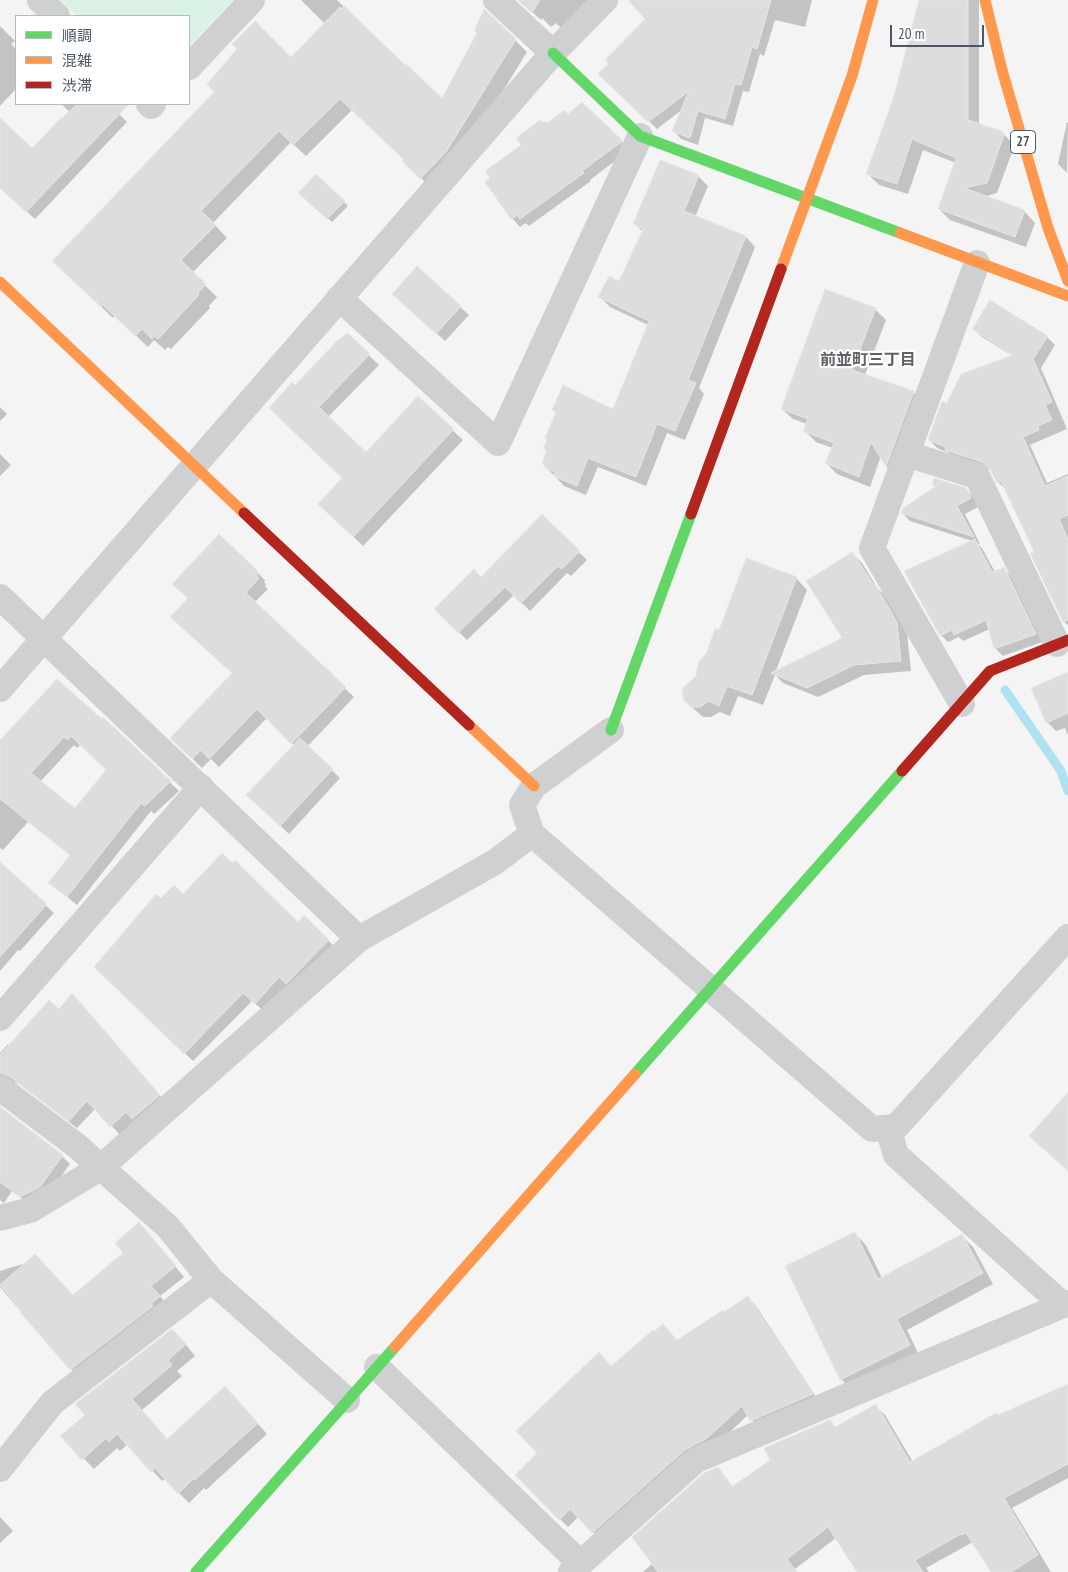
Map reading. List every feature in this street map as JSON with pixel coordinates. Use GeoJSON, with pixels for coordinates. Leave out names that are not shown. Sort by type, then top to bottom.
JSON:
{"type":"FeatureCollection","features":[{"type":"Feature","properties":{"kind":"street"},"geometry":{"type":"LineString","coordinates":[[40,0],[56,15]]}},
{"type":"Feature","properties":{"kind":"street"},"geometry":{"type":"LineString","coordinates":[[190,65],[252,0]]}},
{"type":"Feature","properties":{"kind":"street"},"geometry":{"type":"LineString","coordinates":[[496,0],[640,136],[1068,296]]}},
{"type":"Feature","properties":{"kind":"street"},"geometry":{"type":"LineString","coordinates":[[0,689],[553,53],[605,0]]}},
{"type":"Feature","properties":{"kind":"street"},"geometry":{"type":"LineString","coordinates":[[873,0],[852,76],[611,730],[534,786],[522,804],[532,834],[872,1129],[896,1127],[1068,937]]}},
{"type":"Feature","properties":{"kind":"street","name":"27"},"geometry":{"type":"LineString","coordinates":[[985,0],[1002,70],[1040,201],[1068,281]]}},
{"type":"Feature","properties":{"kind":"street"},"geometry":{"type":"LineString","coordinates":[[339,298],[498,443],[640,136]]}},
{"type":"Feature","properties":{"kind":"street"},"geometry":{"type":"LineString","coordinates":[[962,704],[872,548],[977,263]]}},
{"type":"Feature","properties":{"kind":"street"},"geometry":{"type":"LineString","coordinates":[[0,282],[534,786]]}},
{"type":"Feature","properties":{"kind":"street"},"geometry":{"type":"LineString","coordinates":[[196,1572],[990,670],[1063,642],[977,476],[907,454]]}},
{"type":"Feature","properties":{"kind":"street"},"geometry":{"type":"LineString","coordinates":[[0,597],[359,939]]}},
{"type":"Feature","properties":{"kind":"street"},"geometry":{"type":"LineString","coordinates":[[0,1018],[201,787]]}},
{"type":"Feature","properties":{"kind":"street"},"geometry":{"type":"LineString","coordinates":[[0,1218],[30,1210],[100,1168],[359,939],[495,862],[532,834]]}},
{"type":"Feature","properties":{"kind":"street"},"geometry":{"type":"LineString","coordinates":[[0,1088],[77,1146],[168,1227],[211,1280],[347,1400]]}},
{"type":"Feature","properties":{"kind":"street"},"geometry":{"type":"LineString","coordinates":[[377,1367],[576,1568],[696,1460],[1066,1304],[896,1155],[888,1128]]}},
{"type":"Feature","properties":{"kind":"street"},"geometry":{"type":"LineString","coordinates":[[0,1469],[52,1403],[211,1280]]}},
{"type":"Feature","properties":{"kind":"green space"},"geometry":{"type":"Polygon","coordinates":[[[60,0],[233,0],[190,45],[190,15],[76,15],[60,0]]]}},
{"type":"Feature","properties":{"kind":"building"},"geometry":{"type":"Polygon","coordinates":[[[518,0],[540,0],[532,13],[518,0]]]}},
{"type":"Feature","properties":{"kind":"building"},"geometry":{"type":"Polygon","coordinates":[[[628,0],[771,0],[757,49],[752,47],[741,85],[735,84],[725,119],[698,111],[690,138],[672,131],[689,91],[648,122],[598,74],[608,64],[605,60],[645,19],[628,0]]]}},
{"type":"Feature","properties":{"kind":"building"},"geometry":{"type":"Polygon","coordinates":[[[919,0],[968,0],[968,120],[1002,131],[1004,135],[987,183],[964,188],[1025,210],[1015,237],[938,209],[956,158],[912,139],[897,184],[866,174],[894,96],[919,0]]]}},
{"type":"Feature","properties":{"kind":"building"},"geometry":{"type":"Polygon","coordinates":[[[344,6],[442,98],[477,33],[474,31],[484,9],[516,39],[446,152],[420,179],[402,161],[403,159],[340,99],[293,145],[279,131],[201,211],[216,225],[181,260],[206,284],[198,293],[199,295],[158,339],[155,336],[152,339],[142,329],[135,336],[103,305],[101,307],[52,261],[214,92],[207,84],[237,49],[232,44],[255,21],[291,57],[340,7],[341,9],[344,6]]]}},
{"type":"Feature","properties":{"kind":"building"},"geometry":{"type":"Polygon","coordinates":[[[582,102],[622,140],[582,171],[584,173],[520,219],[517,215],[511,219],[485,182],[490,178],[485,171],[521,145],[516,138],[540,120],[542,123],[545,121],[547,123],[564,110],[568,114],[582,102]]]}},
{"type":"Feature","properties":{"kind":"building"},"geometry":{"type":"Polygon","coordinates":[[[76,105],[128,105],[26,212],[0,188],[0,118],[32,148],[76,105]]]}},
{"type":"Feature","properties":{"kind":"building"},"geometry":{"type":"Polygon","coordinates":[[[660,160],[699,175],[684,211],[746,236],[688,380],[696,383],[675,431],[657,424],[636,477],[588,458],[577,486],[553,476],[555,472],[545,468],[546,465],[542,464],[547,450],[543,449],[547,439],[545,438],[556,412],[552,410],[563,385],[613,409],[649,321],[598,297],[609,276],[619,281],[643,229],[633,224],[660,160]]]}},
{"type":"Feature","properties":{"kind":"building"},"geometry":{"type":"Polygon","coordinates":[[[316,174],[345,201],[327,219],[298,193],[316,174]]]}},
{"type":"Feature","properties":{"kind":"building"},"geometry":{"type":"Polygon","coordinates":[[[417,266],[461,306],[436,334],[392,294],[417,266]]]}},
{"type":"Feature","properties":{"kind":"building"},"geometry":{"type":"Polygon","coordinates":[[[825,289],[876,308],[852,370],[914,391],[886,467],[871,442],[859,477],[825,463],[834,443],[803,431],[808,419],[781,409],[825,289]]]}},
{"type":"Feature","properties":{"kind":"building"},"geometry":{"type":"Polygon","coordinates":[[[990,300],[1048,336],[1033,359],[1052,402],[1045,405],[1052,420],[1038,426],[1039,430],[1023,437],[1045,486],[1068,476],[1068,515],[1059,519],[1068,539],[1068,620],[1063,622],[1030,553],[1034,552],[1001,481],[997,483],[990,469],[982,462],[945,450],[946,447],[928,440],[942,401],[947,403],[961,374],[1013,355],[972,329],[990,300]]]}},
{"type":"Feature","properties":{"kind":"building"},"geometry":{"type":"Polygon","coordinates":[[[348,333],[370,354],[319,407],[366,452],[418,396],[454,429],[353,537],[318,504],[342,478],[269,408],[292,382],[295,385],[338,340],[348,333]]]}},
{"type":"Feature","properties":{"kind":"building"},"geometry":{"type":"Polygon","coordinates":[[[934,478],[966,488],[971,498],[957,506],[974,537],[901,513],[903,508],[936,486],[932,485],[934,478]]]}},
{"type":"Feature","properties":{"kind":"building"},"geometry":{"type":"Polygon","coordinates":[[[542,514],[580,551],[562,569],[558,566],[521,603],[505,587],[458,633],[434,609],[474,569],[481,577],[542,514]]]}},
{"type":"Feature","properties":{"kind":"building"},"geometry":{"type":"Polygon","coordinates":[[[219,534],[257,570],[255,572],[258,574],[256,576],[259,578],[246,593],[346,687],[291,744],[257,709],[209,759],[201,750],[192,759],[170,738],[232,673],[170,617],[188,598],[172,584],[219,534]]]}},
{"type":"Feature","properties":{"kind":"building"},"geometry":{"type":"Polygon","coordinates":[[[975,539],[992,572],[1004,567],[1036,634],[994,649],[986,620],[954,635],[952,630],[940,636],[904,571],[975,539]]]}},
{"type":"Feature","properties":{"kind":"building"},"geometry":{"type":"Polygon","coordinates":[[[852,552],[875,584],[897,622],[901,661],[854,665],[807,688],[771,673],[842,638],[806,581],[852,552]]]}},
{"type":"Feature","properties":{"kind":"building"},"geometry":{"type":"Polygon","coordinates":[[[746,558],[797,577],[752,695],[727,686],[719,706],[709,701],[700,707],[691,707],[684,701],[682,692],[684,687],[696,676],[698,663],[706,654],[715,629],[719,630],[746,558]]]}},
{"type":"Feature","properties":{"kind":"building"},"geometry":{"type":"Polygon","coordinates":[[[1068,672],[1068,713],[1046,723],[1031,688],[1068,672]]]}},
{"type":"Feature","properties":{"kind":"building"},"geometry":{"type":"Polygon","coordinates":[[[57,679],[102,719],[103,717],[171,781],[145,806],[141,803],[67,897],[48,883],[70,855],[0,799],[0,740],[57,679]],[[71,736],[68,740],[64,737],[31,773],[75,808],[106,770],[71,736]]]}},
{"type":"Feature","properties":{"kind":"building"},"geometry":{"type":"Polygon","coordinates":[[[300,738],[333,769],[280,826],[246,795],[300,738]]]}},
{"type":"Feature","properties":{"kind":"building"},"geometry":{"type":"Polygon","coordinates":[[[222,853],[232,863],[235,860],[298,922],[304,915],[329,940],[286,984],[279,977],[255,1004],[243,993],[184,1054],[94,967],[156,894],[161,898],[174,885],[183,894],[222,853]]]}},
{"type":"Feature","properties":{"kind":"building"},"geometry":{"type":"Polygon","coordinates":[[[0,862],[47,904],[0,957],[0,862]]]}},
{"type":"Feature","properties":{"kind":"building"},"geometry":{"type":"Polygon","coordinates":[[[72,993],[160,1095],[132,1119],[126,1112],[110,1127],[87,1101],[69,1121],[9,1076],[0,1073],[0,1055],[49,1000],[59,1009],[72,993]]]}},
{"type":"Feature","properties":{"kind":"building"},"geometry":{"type":"Polygon","coordinates":[[[1068,1092],[1068,1171],[1029,1136],[1068,1092]]]}},
{"type":"Feature","properties":{"kind":"building"},"geometry":{"type":"Polygon","coordinates":[[[0,1107],[63,1155],[40,1187],[20,1197],[0,1182],[0,1107]]]}},
{"type":"Feature","properties":{"kind":"building"},"geometry":{"type":"Polygon","coordinates":[[[139,1222],[176,1266],[151,1286],[160,1296],[151,1304],[153,1306],[70,1370],[20,1312],[22,1311],[0,1285],[35,1254],[73,1295],[123,1253],[115,1243],[139,1222]]]}},
{"type":"Feature","properties":{"kind":"building"},"geometry":{"type":"Polygon","coordinates":[[[855,1232],[878,1279],[962,1234],[983,1273],[897,1319],[910,1345],[840,1380],[785,1266],[855,1232]]]}},
{"type":"Feature","properties":{"kind":"building"},"geometry":{"type":"Polygon","coordinates":[[[748,1296],[813,1394],[750,1421],[742,1406],[706,1439],[686,1449],[592,1533],[570,1509],[559,1520],[515,1475],[537,1453],[516,1431],[599,1352],[611,1366],[653,1330],[663,1324],[677,1340],[748,1296]]]}},
{"type":"Feature","properties":{"kind":"building"},"geometry":{"type":"Polygon","coordinates":[[[172,1329],[186,1344],[168,1360],[172,1365],[132,1399],[167,1439],[225,1386],[258,1423],[178,1494],[155,1468],[151,1472],[117,1434],[109,1442],[106,1438],[82,1460],[60,1436],[85,1415],[75,1404],[172,1329]]]}},
{"type":"Feature","properties":{"kind":"building"},"geometry":{"type":"Polygon","coordinates":[[[1068,1384],[1068,1464],[1004,1498],[1038,1555],[1011,1572],[991,1572],[966,1533],[915,1560],[923,1572],[857,1572],[828,1527],[787,1559],[797,1572],[658,1572],[632,1537],[704,1473],[718,1467],[732,1487],[770,1460],[764,1448],[830,1420],[835,1427],[876,1404],[910,1462],[996,1413],[998,1415],[1068,1384]]]}},
{"type":"Feature","properties":{"kind":"waterway"},"geometry":{"type":"LineString","coordinates":[[1005,690],[1061,771],[1068,791]]}},
{"type":"Feature","properties":{"kind":"traffic: fast"},"geometry":{"type":"LineString","coordinates":[[553,53],[640,136],[900,233]]}},
{"type":"Feature","properties":{"kind":"traffic: fast"},"geometry":{"type":"LineString","coordinates":[[611,730],[691,514]]}},
{"type":"Feature","properties":{"kind":"traffic: fast"},"geometry":{"type":"LineString","coordinates":[[635,1074],[902,771]]}},
{"type":"Feature","properties":{"kind":"traffic: fast"},"geometry":{"type":"LineString","coordinates":[[196,1572],[395,1347]]}},
{"type":"Feature","properties":{"kind":"traffic: slow"},"geometry":{"type":"LineString","coordinates":[[781,269],[852,76],[873,0]]}},
{"type":"Feature","properties":{"kind":"traffic: slow"},"geometry":{"type":"LineString","coordinates":[[985,0],[1002,70],[1048,228],[1068,281]]}},
{"type":"Feature","properties":{"kind":"traffic: slow"},"geometry":{"type":"LineString","coordinates":[[900,233],[1068,296]]}},
{"type":"Feature","properties":{"kind":"traffic: slow"},"geometry":{"type":"LineString","coordinates":[[0,282],[244,513]]}},
{"type":"Feature","properties":{"kind":"traffic: slow"},"geometry":{"type":"LineString","coordinates":[[469,725],[534,786]]}},
{"type":"Feature","properties":{"kind":"traffic: slow"},"geometry":{"type":"LineString","coordinates":[[395,1347],[635,1074]]}},
{"type":"Feature","properties":{"kind":"traffic: jam"},"geometry":{"type":"LineString","coordinates":[[691,514],[781,269]]}},
{"type":"Feature","properties":{"kind":"traffic: jam"},"geometry":{"type":"LineString","coordinates":[[244,513],[469,725]]}},
{"type":"Feature","properties":{"kind":"traffic: jam"},"geometry":{"type":"LineString","coordinates":[[902,771],[990,671],[1068,640]]}},
{"type":"Feature","properties":{"kind":"district","name":"前並町三丁目"},"geometry":{"type":"Point","coordinates":[868,360]}}]}
